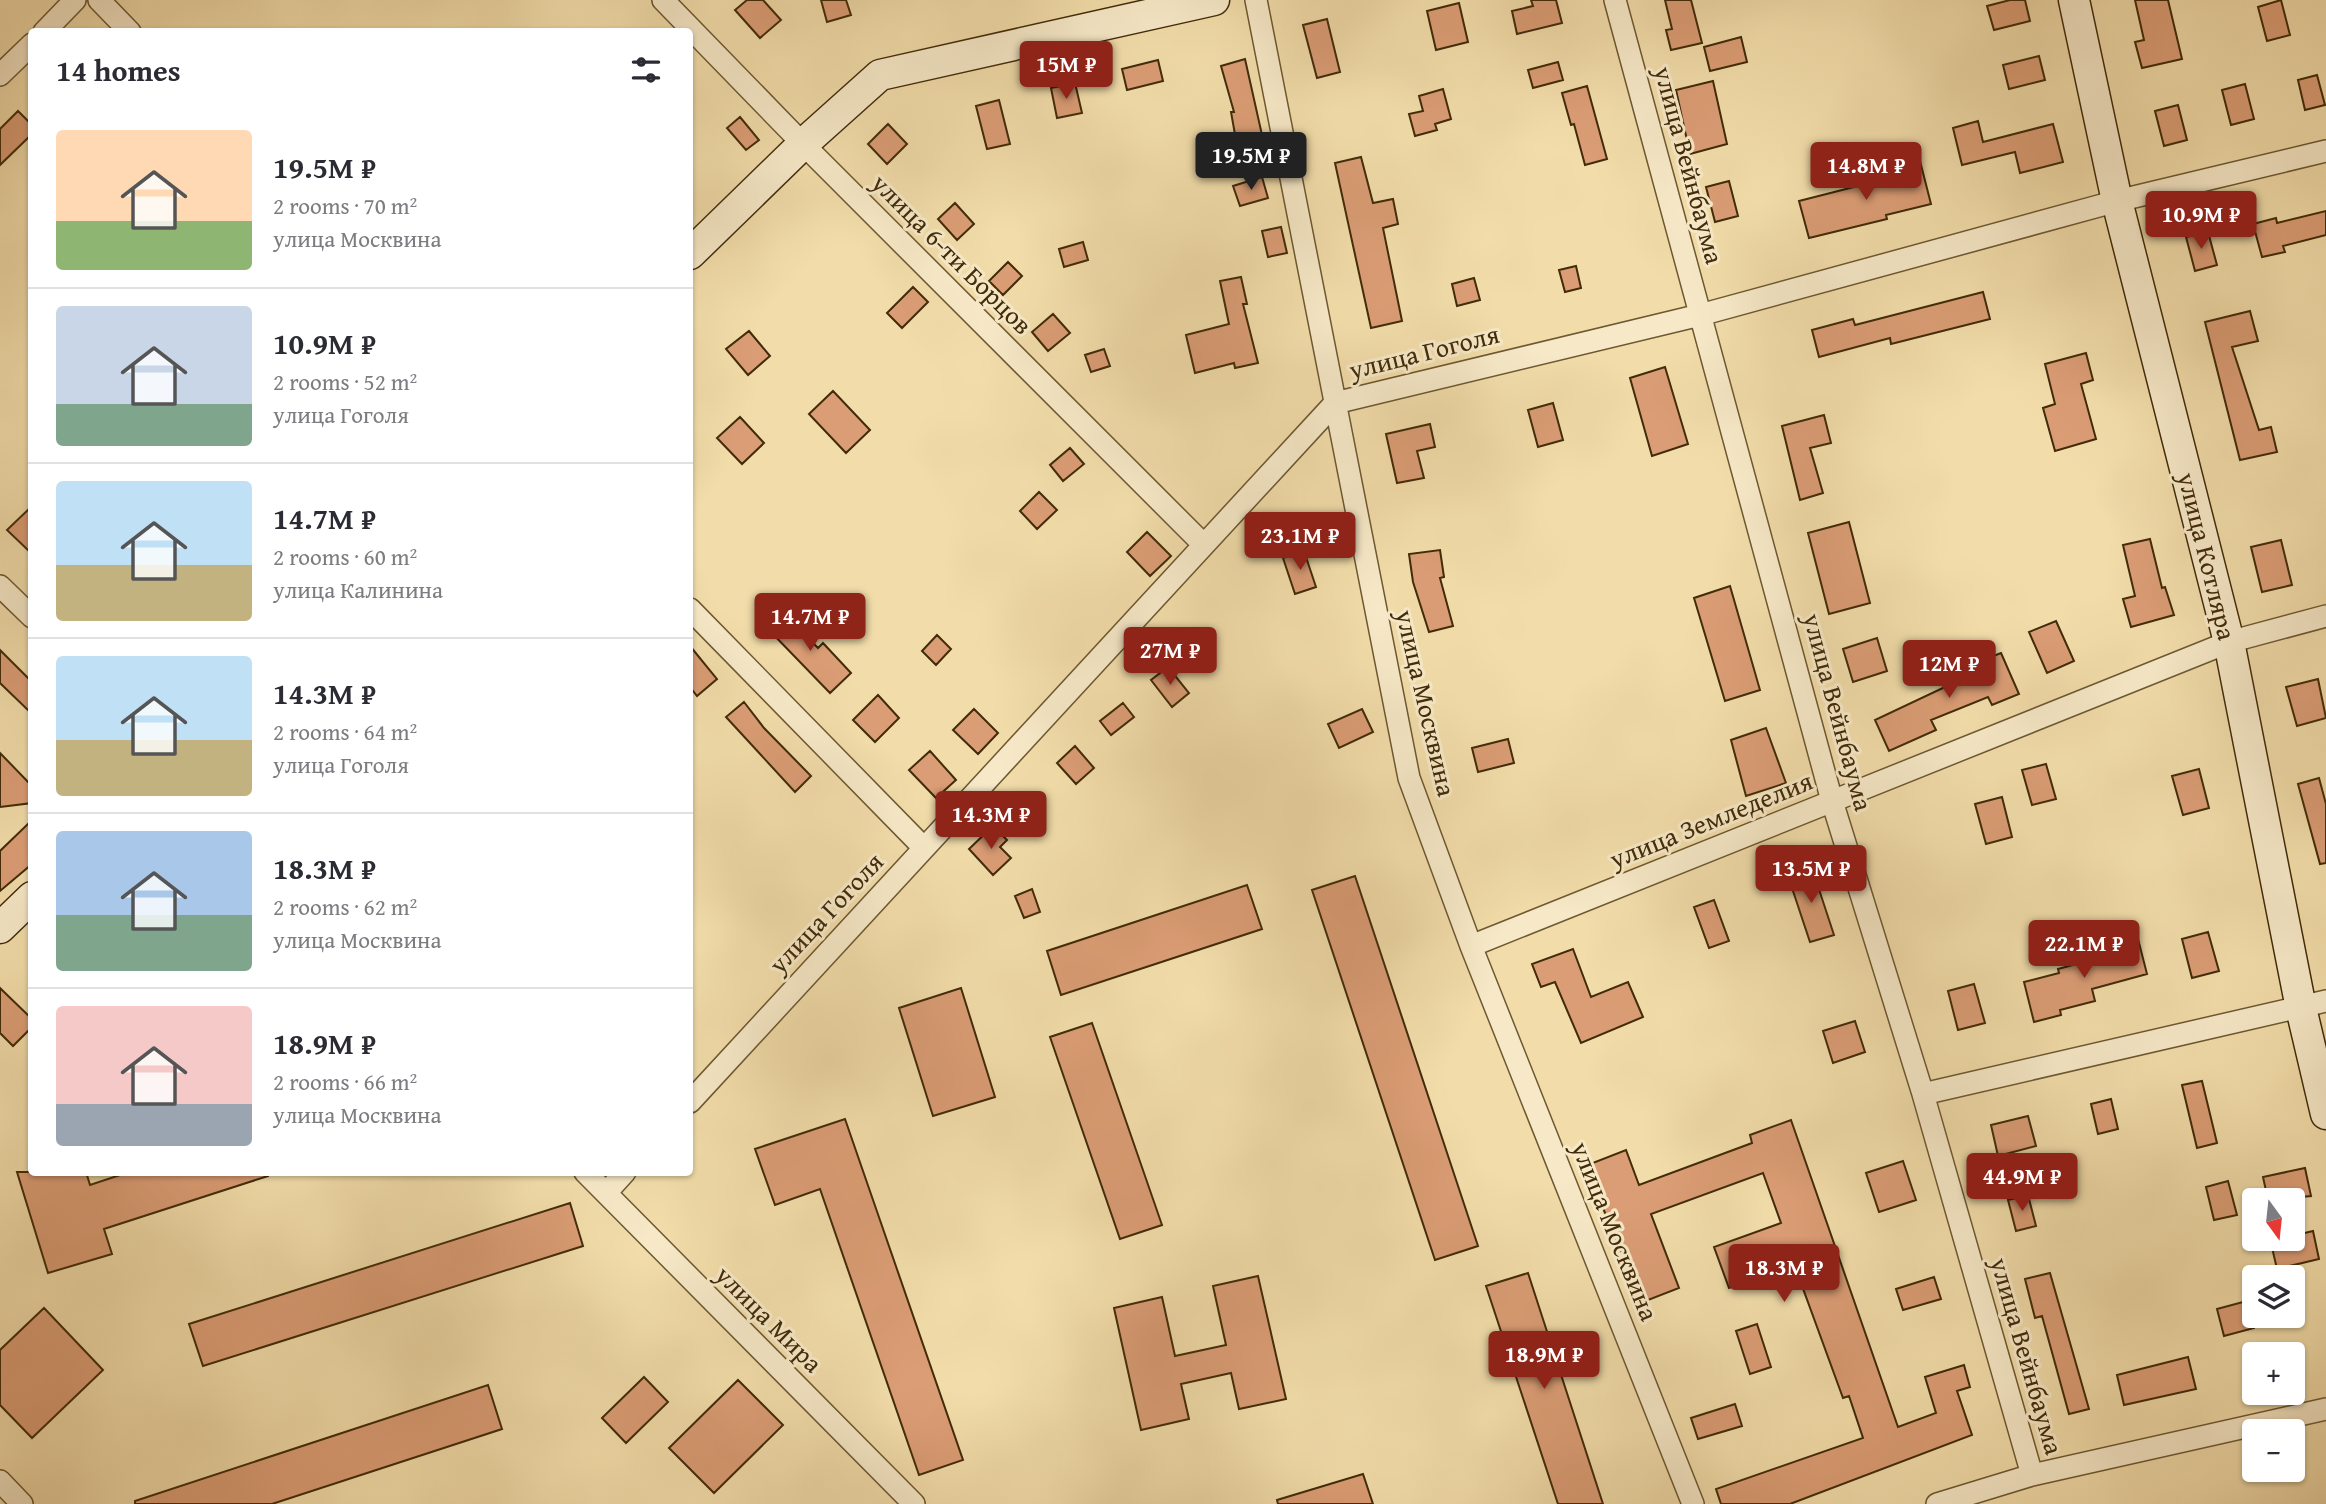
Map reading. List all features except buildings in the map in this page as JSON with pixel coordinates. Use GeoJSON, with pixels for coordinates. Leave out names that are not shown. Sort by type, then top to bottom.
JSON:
{"type":"FeatureCollection","features":[{"type":"Feature","properties":{"kind":"street"},"geometry":{"type":"LineString","coordinates":[[99,0],[126,28]]}},
{"type":"Feature","properties":{"kind":"street","name":"улица 6-ти Борцов"},"geometry":{"type":"LineString","coordinates":[[663,0],[690,28]]}},
{"type":"Feature","properties":{"kind":"street"},"geometry":{"type":"LineString","coordinates":[[693,251],[803,144],[880,75],[1214,0]]}},
{"type":"Feature","properties":{"kind":"street","name":"улица Москвина"},"geometry":{"type":"LineString","coordinates":[[1256,0],[1409,778],[1471,946],[1693,1504]]}},
{"type":"Feature","properties":{"kind":"street","name":"улица Вейнбаума"},"geometry":{"type":"LineString","coordinates":[[1615,0],[1832,801],[1923,1094],[2032,1475]]}},
{"type":"Feature","properties":{"kind":"street","name":"улица Котляра"},"geometry":{"type":"LineString","coordinates":[[2074,0],[2117,201],[2229,642],[2313,1004],[2326,1115]]}},
{"type":"Feature","properties":{"kind":"street"},"geometry":{"type":"LineString","coordinates":[[47,28],[66,3]]}},
{"type":"Feature","properties":{"kind":"street","name":"улица 6-ти Борцов"},"geometry":{"type":"LineString","coordinates":[[693,31],[1204,545]]}},
{"type":"Feature","properties":{"kind":"street"},"geometry":{"type":"LineString","coordinates":[[0,75],[28,48]]}},
{"type":"Feature","properties":{"kind":"street","name":"улица Гоголя"},"geometry":{"type":"LineString","coordinates":[[693,1099],[1335,403],[1700,314],[2117,201],[2326,150]]}},
{"type":"Feature","properties":{"kind":"street"},"geometry":{"type":"LineString","coordinates":[[0,586],[28,613]]}},
{"type":"Feature","properties":{"kind":"street"},"geometry":{"type":"LineString","coordinates":[[693,612],[924,848]]}},
{"type":"Feature","properties":{"kind":"street","name":"улица Земледелия"},"geometry":{"type":"LineString","coordinates":[[1471,946],[2229,642],[2326,616]]}},
{"type":"Feature","properties":{"kind":"street"},"geometry":{"type":"LineString","coordinates":[[0,928],[28,901]]}},
{"type":"Feature","properties":{"kind":"street"},"geometry":{"type":"LineString","coordinates":[[1923,1094],[2313,1004]]}},
{"type":"Feature","properties":{"kind":"street","name":"улица Мира"},"geometry":{"type":"LineString","coordinates":[[589,1176],[914,1504]]}},
{"type":"Feature","properties":{"kind":"street"},"geometry":{"type":"LineString","coordinates":[[606,1194],[622,1176]]}},
{"type":"Feature","properties":{"kind":"street"},"geometry":{"type":"LineString","coordinates":[[1937,1504],[2032,1475],[2326,1409]]}},
{"type":"Feature","properties":{"kind":"street"},"geometry":{"type":"LineString","coordinates":[[0,1481],[22,1504]]}}]}
